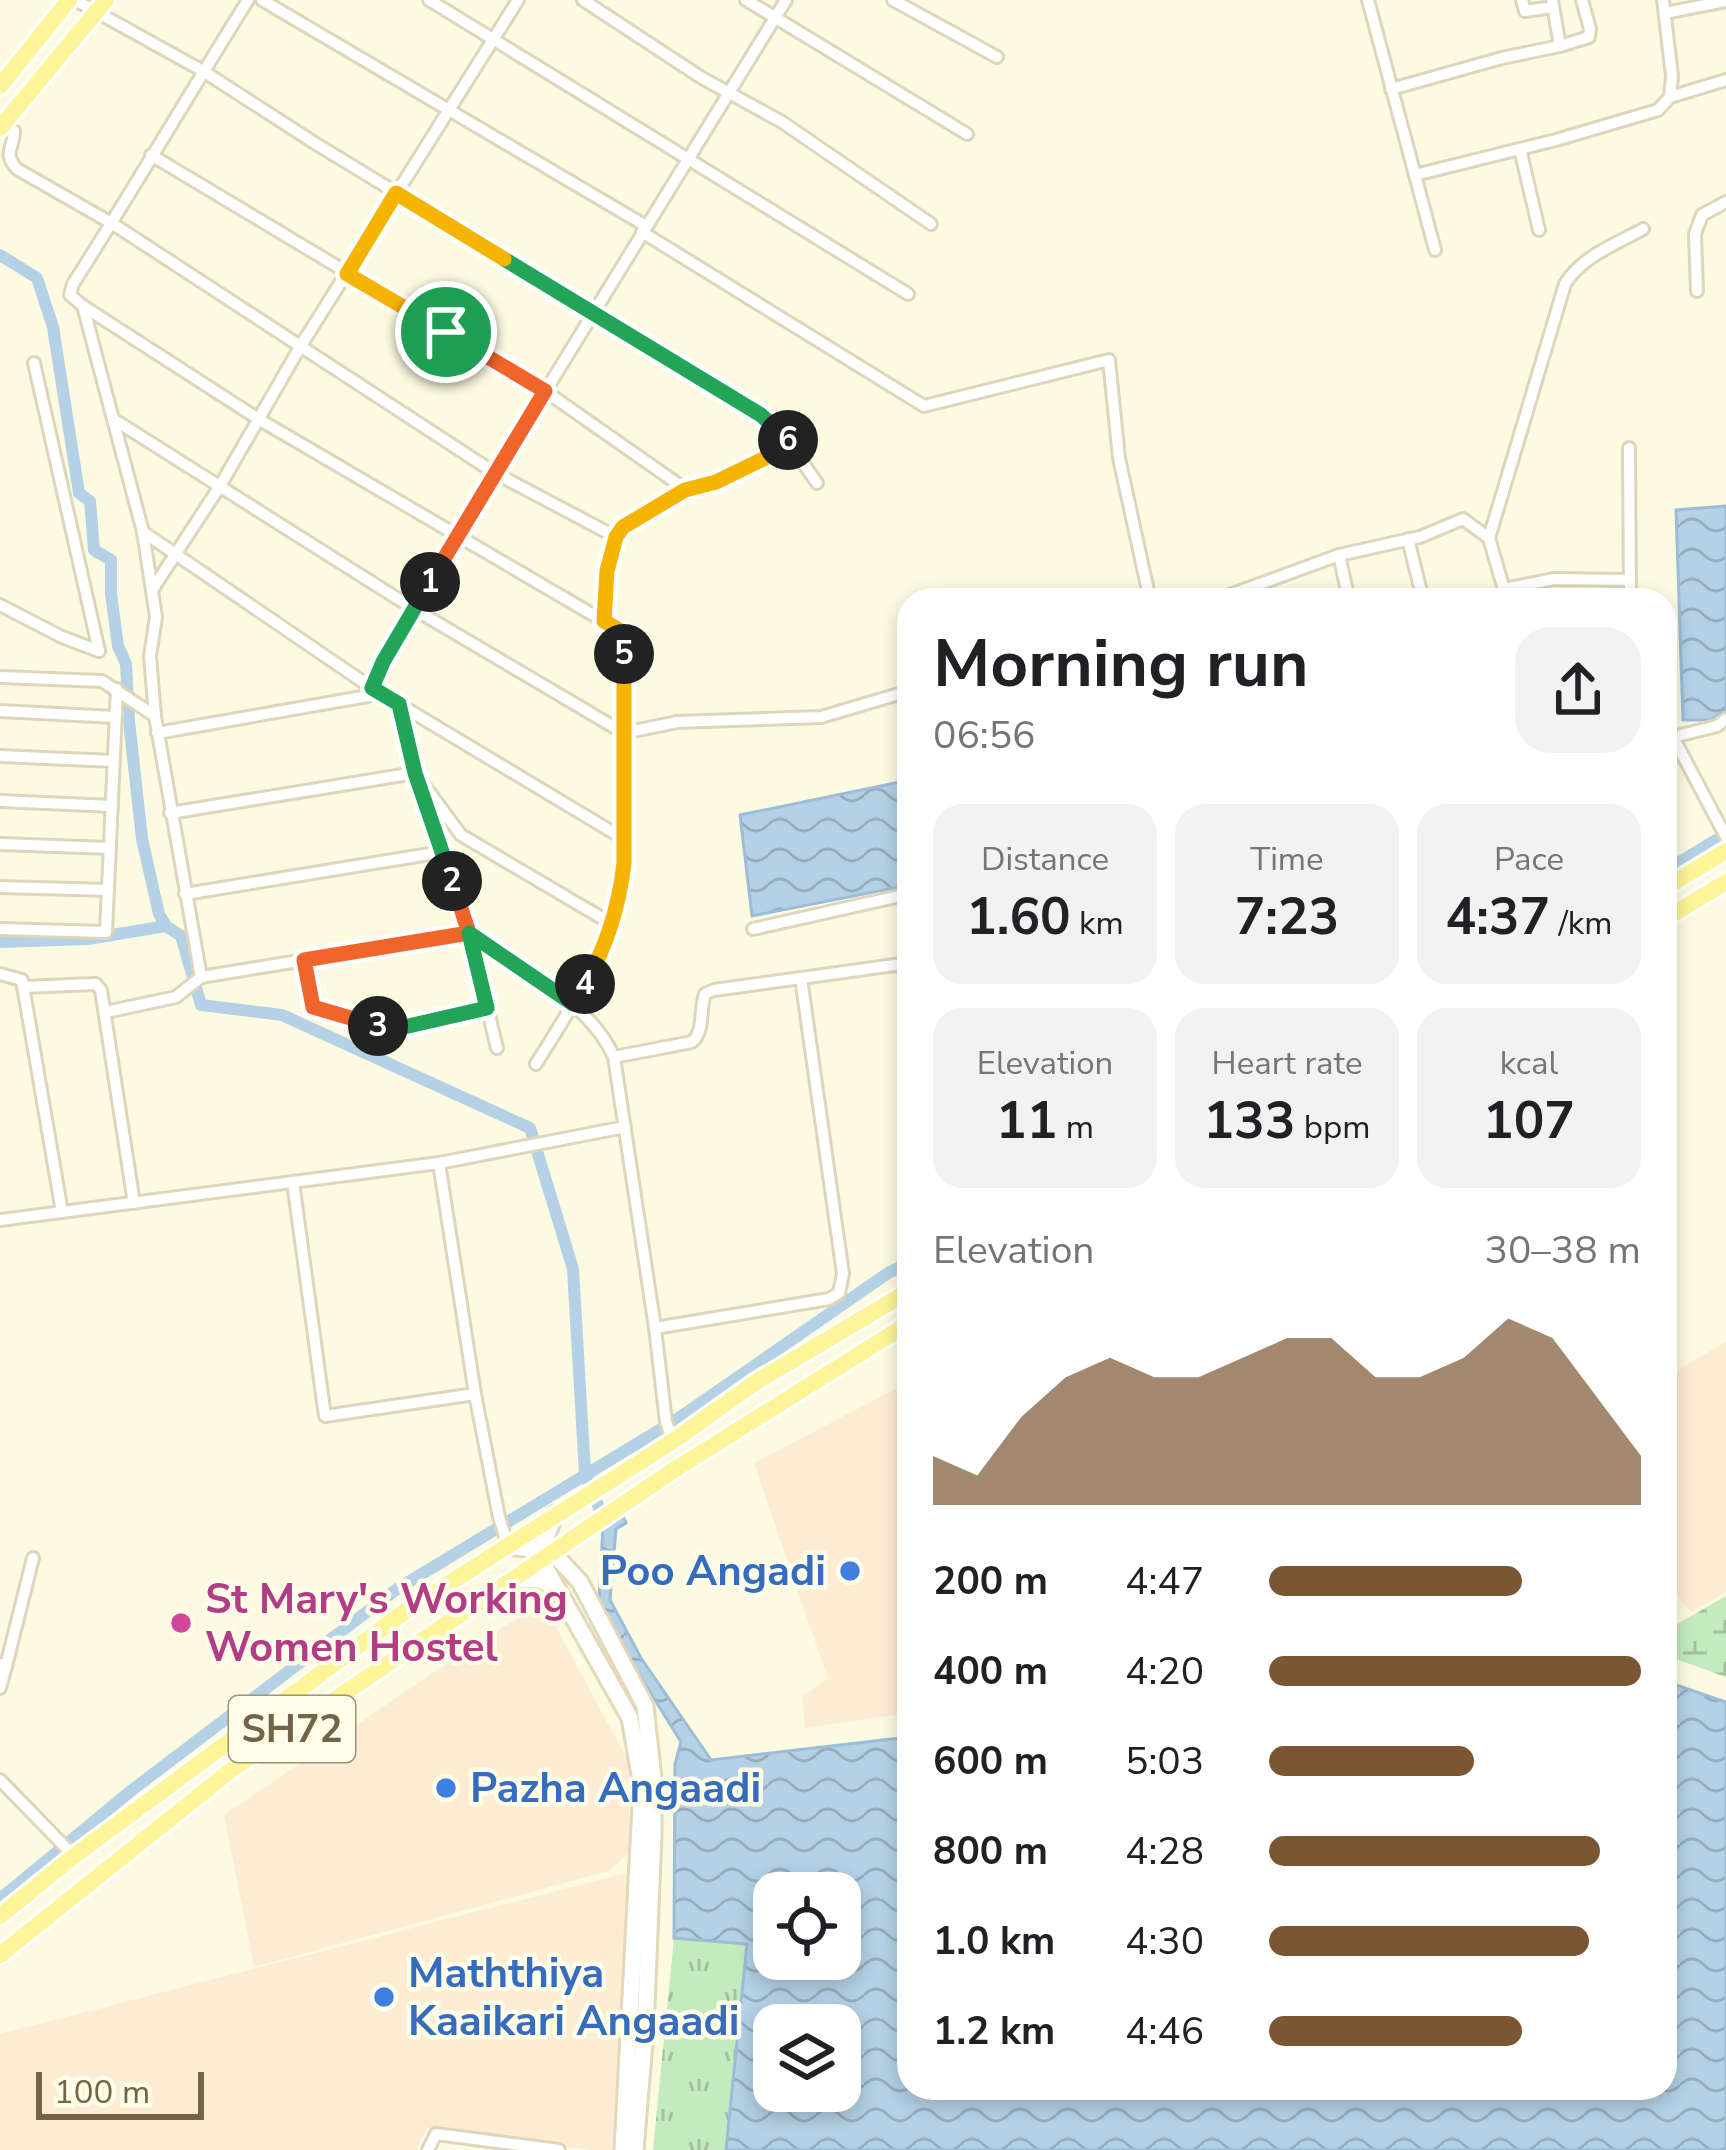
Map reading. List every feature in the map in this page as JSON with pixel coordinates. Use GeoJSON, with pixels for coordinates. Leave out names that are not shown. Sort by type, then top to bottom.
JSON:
{"type":"FeatureCollection","features":[{"type":"Feature","properties":{"kind":"main road"},"geometry":{"type":"LineString","coordinates":[[0,86],[72,0]]}},
{"type":"Feature","properties":{"kind":"main road"},"geometry":{"type":"LineString","coordinates":[[5,124],[101,10]]}},
{"type":"Feature","properties":{"kind":"main road"},"geometry":{"type":"LineString","coordinates":[[1677,881],[1726,851]]}},
{"type":"Feature","properties":{"kind":"main road"},"geometry":{"type":"LineString","coordinates":[[1677,912],[1726,882]]}},
{"type":"Feature","properties":{"kind":"main road","name":"SH72"},"geometry":{"type":"LineString","coordinates":[[0,1916],[72,1853],[407,1610],[506,1542],[673,1441],[756,1382],[897,1299]]}},
{"type":"Feature","properties":{"kind":"main road","name":"SH72"},"geometry":{"type":"LineString","coordinates":[[0,1955],[236,1767],[545,1554],[897,1331]]}},
{"type":"Feature","properties":{"kind":"main road"},"geometry":{"type":"LineString","coordinates":[[555,1514],[545,1554],[630,1718],[642,1786],[623,2150]]}},
{"type":"Feature","properties":{"kind":"main road"},"geometry":{"type":"LineString","coordinates":[[580,1534],[572,1557],[580,1582],[646,1706],[653,1778],[645,2031],[635,2150]]}},
{"type":"Feature","properties":{"kind":"main road"},"geometry":{"type":"LineString","coordinates":[[506,1542],[545,1554],[580,1582]]}},
{"type":"Feature","properties":{"kind":"main road"},"geometry":{"type":"LineString","coordinates":[[512,1580],[541,1580],[561,1592]]}},
{"type":"Feature","properties":{"kind":"street"},"geometry":{"type":"LineString","coordinates":[[72,0],[101,10],[203,71],[761,415],[792,445],[817,484]]}},
{"type":"Feature","properties":{"kind":"street"},"geometry":{"type":"LineString","coordinates":[[248,0],[70,295],[260,420],[624,633],[620,895],[603,948],[536,1064]]}},
{"type":"Feature","properties":{"kind":"street"},"geometry":{"type":"LineString","coordinates":[[262,0],[644,229],[924,406],[1109,360],[1119,458],[1147,588]]}},
{"type":"Feature","properties":{"kind":"street"},"geometry":{"type":"LineString","coordinates":[[429,0],[908,294]]}},
{"type":"Feature","properties":{"kind":"street"},"geometry":{"type":"LineString","coordinates":[[152,590],[518,0]]}},
{"type":"Feature","properties":{"kind":"street"},"geometry":{"type":"LineString","coordinates":[[584,0],[702,78],[798,132],[931,224]]}},
{"type":"Feature","properties":{"kind":"street"},"geometry":{"type":"LineString","coordinates":[[746,0],[967,134]]}},
{"type":"Feature","properties":{"kind":"street"},"geometry":{"type":"LineString","coordinates":[[157,733],[368,696],[457,535],[786,0]]}},
{"type":"Feature","properties":{"kind":"street"},"geometry":{"type":"LineString","coordinates":[[893,0],[997,57]]}},
{"type":"Feature","properties":{"kind":"street"},"geometry":{"type":"LineString","coordinates":[[1368,0],[1435,250]]}},
{"type":"Feature","properties":{"kind":"street"},"geometry":{"type":"LineString","coordinates":[[1522,0],[1526,10],[1553,3],[1560,46]]}},
{"type":"Feature","properties":{"kind":"street"},"geometry":{"type":"LineString","coordinates":[[1391,88],[1589,37],[1582,0]]}},
{"type":"Feature","properties":{"kind":"street"},"geometry":{"type":"LineString","coordinates":[[1670,97],[1664,6],[1726,1]]}},
{"type":"Feature","properties":{"kind":"street"},"geometry":{"type":"LineString","coordinates":[[1415,176],[1658,110],[1670,97],[1726,80]]}},
{"type":"Feature","properties":{"kind":"street"},"geometry":{"type":"LineString","coordinates":[[5,124],[15,136],[9,152],[17,169],[113,224],[495,473],[616,537]]}},
{"type":"Feature","properties":{"kind":"street"},"geometry":{"type":"LineString","coordinates":[[1520,149],[1539,230]]}},
{"type":"Feature","properties":{"kind":"street"},"geometry":{"type":"LineString","coordinates":[[152,155],[545,391],[685,490]]}},
{"type":"Feature","properties":{"kind":"street"},"geometry":{"type":"LineString","coordinates":[[1697,291],[1695,234],[1702,215],[1726,202]]}},
{"type":"Feature","properties":{"kind":"street"},"geometry":{"type":"LineString","coordinates":[[1503,588],[1489,538],[1565,284],[1588,260],[1643,229]]}},
{"type":"Feature","properties":{"kind":"street"},"geometry":{"type":"LineString","coordinates":[[83,306],[143,532],[156,617],[150,656],[157,733],[199,979]]}},
{"type":"Feature","properties":{"kind":"street"},"geometry":{"type":"LineString","coordinates":[[0,605],[99,651],[34,363]]}},
{"type":"Feature","properties":{"kind":"street"},"geometry":{"type":"LineString","coordinates":[[113,419],[414,609],[624,733],[677,722],[821,717],[897,695]]}},
{"type":"Feature","properties":{"kind":"street"},"geometry":{"type":"LineString","coordinates":[[604,621],[607,571],[616,537],[632,519],[685,490],[716,482],[792,445]]}},
{"type":"Feature","properties":{"kind":"street"},"geometry":{"type":"LineString","coordinates":[[1629,448],[1629,588]]}},
{"type":"Feature","properties":{"kind":"street"},"geometry":{"type":"LineString","coordinates":[[1249,588],[1339,555],[1408,539],[1463,519],[1489,538]]}},
{"type":"Feature","properties":{"kind":"street"},"geometry":{"type":"LineString","coordinates":[[143,532],[372,688],[624,838]]}},
{"type":"Feature","properties":{"kind":"street"},"geometry":{"type":"LineString","coordinates":[[1408,539],[1420,588]]}},
{"type":"Feature","properties":{"kind":"street"},"geometry":{"type":"LineString","coordinates":[[1339,555],[1346,588]]}},
{"type":"Feature","properties":{"kind":"street"},"geometry":{"type":"LineString","coordinates":[[1527,588],[1555,579],[1629,580]]}},
{"type":"Feature","properties":{"kind":"street"},"geometry":{"type":"LineString","coordinates":[[0,676],[102,681],[155,716]]}},
{"type":"Feature","properties":{"kind":"street"},"geometry":{"type":"LineString","coordinates":[[0,928],[106,932],[115,717],[125,695]]}},
{"type":"Feature","properties":{"kind":"street"},"geometry":{"type":"LineString","coordinates":[[399,704],[415,773],[469,933],[497,1048]]}},
{"type":"Feature","properties":{"kind":"street"},"geometry":{"type":"LineString","coordinates":[[0,711],[115,717]]}},
{"type":"Feature","properties":{"kind":"street"},"geometry":{"type":"LineString","coordinates":[[1677,736],[1718,726],[1726,719]]}},
{"type":"Feature","properties":{"kind":"street"},"geometry":{"type":"LineString","coordinates":[[1677,752],[1726,836]]}},
{"type":"Feature","properties":{"kind":"street"},"geometry":{"type":"LineString","coordinates":[[0,756],[113,761]]}},
{"type":"Feature","properties":{"kind":"street"},"geometry":{"type":"LineString","coordinates":[[170,813],[415,773]]}},
{"type":"Feature","properties":{"kind":"street"},"geometry":{"type":"LineString","coordinates":[[415,773],[461,835],[612,924]]}},
{"type":"Feature","properties":{"kind":"street"},"geometry":{"type":"LineString","coordinates":[[0,801],[112,806]]}},
{"type":"Feature","properties":{"kind":"street"},"geometry":{"type":"LineString","coordinates":[[0,844],[110,848]]}},
{"type":"Feature","properties":{"kind":"street"},"geometry":{"type":"LineString","coordinates":[[185,894],[442,852]]}},
{"type":"Feature","properties":{"kind":"street"},"geometry":{"type":"LineString","coordinates":[[0,887],[108,890]]}},
{"type":"Feature","properties":{"kind":"street"},"geometry":{"type":"LineString","coordinates":[[753,928],[897,897]]}},
{"type":"Feature","properties":{"kind":"street"},"geometry":{"type":"LineString","coordinates":[[106,1012],[176,997],[199,979],[469,933],[573,1004],[608,1043],[614,1058],[666,1422],[673,1441]]}},
{"type":"Feature","properties":{"kind":"street"},"geometry":{"type":"LineString","coordinates":[[304,960],[313,1007],[391,1030],[487,1008]]}},
{"type":"Feature","properties":{"kind":"street"},"geometry":{"type":"LineString","coordinates":[[614,1058],[692,1042],[700,1030],[705,994],[714,990],[897,965]]}},
{"type":"Feature","properties":{"kind":"street"},"geometry":{"type":"LineString","coordinates":[[0,974],[22,980],[62,1212]]}},
{"type":"Feature","properties":{"kind":"street"},"geometry":{"type":"LineString","coordinates":[[655,1328],[829,1299],[842,1286],[801,978]]}},
{"type":"Feature","properties":{"kind":"street"},"geometry":{"type":"LineString","coordinates":[[23,987],[95,984],[104,996],[134,1203]]}},
{"type":"Feature","properties":{"kind":"street"},"geometry":{"type":"LineString","coordinates":[[0,1220],[439,1163],[625,1127]]}},
{"type":"Feature","properties":{"kind":"street"},"geometry":{"type":"LineString","coordinates":[[439,1163],[475,1394],[506,1542]]}},
{"type":"Feature","properties":{"kind":"street"},"geometry":{"type":"LineString","coordinates":[[293,1182],[325,1416],[475,1394]]}},
{"type":"Feature","properties":{"kind":"street"},"geometry":{"type":"LineString","coordinates":[[0,1688],[33,1558]]}},
{"type":"Feature","properties":{"kind":"street"},"geometry":{"type":"LineString","coordinates":[[0,1780],[72,1853]]}},
{"type":"Feature","properties":{"kind":"street"},"geometry":{"type":"LineString","coordinates":[[428,2150],[436,2134],[559,2150]]}},
{"type":"Feature","properties":{"kind":"shaded area"},"geometry":{"type":"Polygon","coordinates":[[[1726,1342],[1726,1592],[1691,1612],[1677,1596],[1677,1370],[1726,1342]]]}},
{"type":"Feature","properties":{"kind":"shaded area","name":"Poo Angadi"},"geometry":{"type":"Polygon","coordinates":[[[897,1388],[897,1715],[805,1728],[802,1696],[828,1679],[754,1463],[897,1388]]]}},
{"type":"Feature","properties":{"kind":"shaded area","name":"Pazha Angaadi"},"geometry":{"type":"Polygon","coordinates":[[[543,1603],[628,1761],[630,1852],[609,1871],[254,1967],[224,1815],[543,1603]]]}},
{"type":"Feature","properties":{"kind":"shaded area","name":"Maththiya Kaaikari Angaadi"},"geometry":{"type":"Polygon","coordinates":[[[627,1873],[619,2150],[427,2128],[416,2150],[0,2150],[0,2034],[627,1873]]]}},
{"type":"Feature","properties":{"kind":"green space"},"geometry":{"type":"Polygon","coordinates":[[[1726,1596],[1726,1677],[1677,1659],[1677,1624],[1726,1596]]]}},
{"type":"Feature","properties":{"kind":"green space"},"geometry":{"type":"Polygon","coordinates":[[[674,1938],[747,1944],[726,2150],[653,2150],[674,1938]]]}},
{"type":"Feature","properties":{"kind":"water"},"geometry":{"type":"Polygon","coordinates":[[[1726,506],[1726,710],[1711,720],[1683,720],[1676,510],[1726,506]]]}},
{"type":"Feature","properties":{"kind":"water"},"geometry":{"type":"Polygon","coordinates":[[[897,782],[897,887],[752,916],[740,815],[897,782]]]}},
{"type":"Feature","properties":{"kind":"water"},"geometry":{"type":"Polygon","coordinates":[[[622,1514],[626,1523],[616,1529],[610,1600],[641,1658],[711,1760],[897,1738],[897,2100],[1677,2100],[1677,1685],[1726,1702],[1726,2150],[726,2150],[747,1944],[674,1938],[675,1764],[681,1742],[599,1600],[603,1527],[622,1514]]]}},
{"type":"Feature","properties":{"kind":"waterway"},"geometry":{"type":"LineString","coordinates":[[0,255],[37,278],[53,327],[79,493],[90,501],[94,550],[111,560],[111,594],[118,646],[126,664],[142,839],[166,926]]}},
{"type":"Feature","properties":{"kind":"waterway"},"geometry":{"type":"LineString","coordinates":[[1677,864],[1721,837]]}},
{"type":"Feature","properties":{"kind":"waterway"},"geometry":{"type":"LineString","coordinates":[[0,942],[88,939],[166,926],[181,936],[201,1005],[282,1015],[530,1128],[573,1269],[585,1473],[606,1525]]}},
{"type":"Feature","properties":{"kind":"waterway"},"geometry":{"type":"LineString","coordinates":[[0,1899],[132,1790],[397,1589],[676,1420],[897,1269]]}},
{"type":"Feature","properties":{"kind":"place","name":"Poo Angadi"},"geometry":{"type":"Point","coordinates":[850,1571]}},
{"type":"Feature","properties":{"kind":"place","name":"St Mary's Working Women Hostel"},"geometry":{"type":"Point","coordinates":[181,1623]}},
{"type":"Feature","properties":{"kind":"place","name":"Pazha Angaadi"},"geometry":{"type":"Point","coordinates":[446,1788]}},
{"type":"Feature","properties":{"kind":"place","name":"Maththiya Kaaikari Angaadi"},"geometry":{"type":"Point","coordinates":[384,1997]}},
{"type":"Feature","properties":{"kind":"route"},"geometry":{"type":"LineString","coordinates":[[446,332],[347,274],[396,193],[761,415],[792,445],[716,482],[685,490],[632,519],[616,537],[607,571],[604,621],[624,633],[624,863],[612,924],[573,1004],[469,933],[487,1008],[391,1030],[313,1007],[304,960],[469,933],[415,773],[399,704],[372,688],[545,391],[446,332]]}}]}
